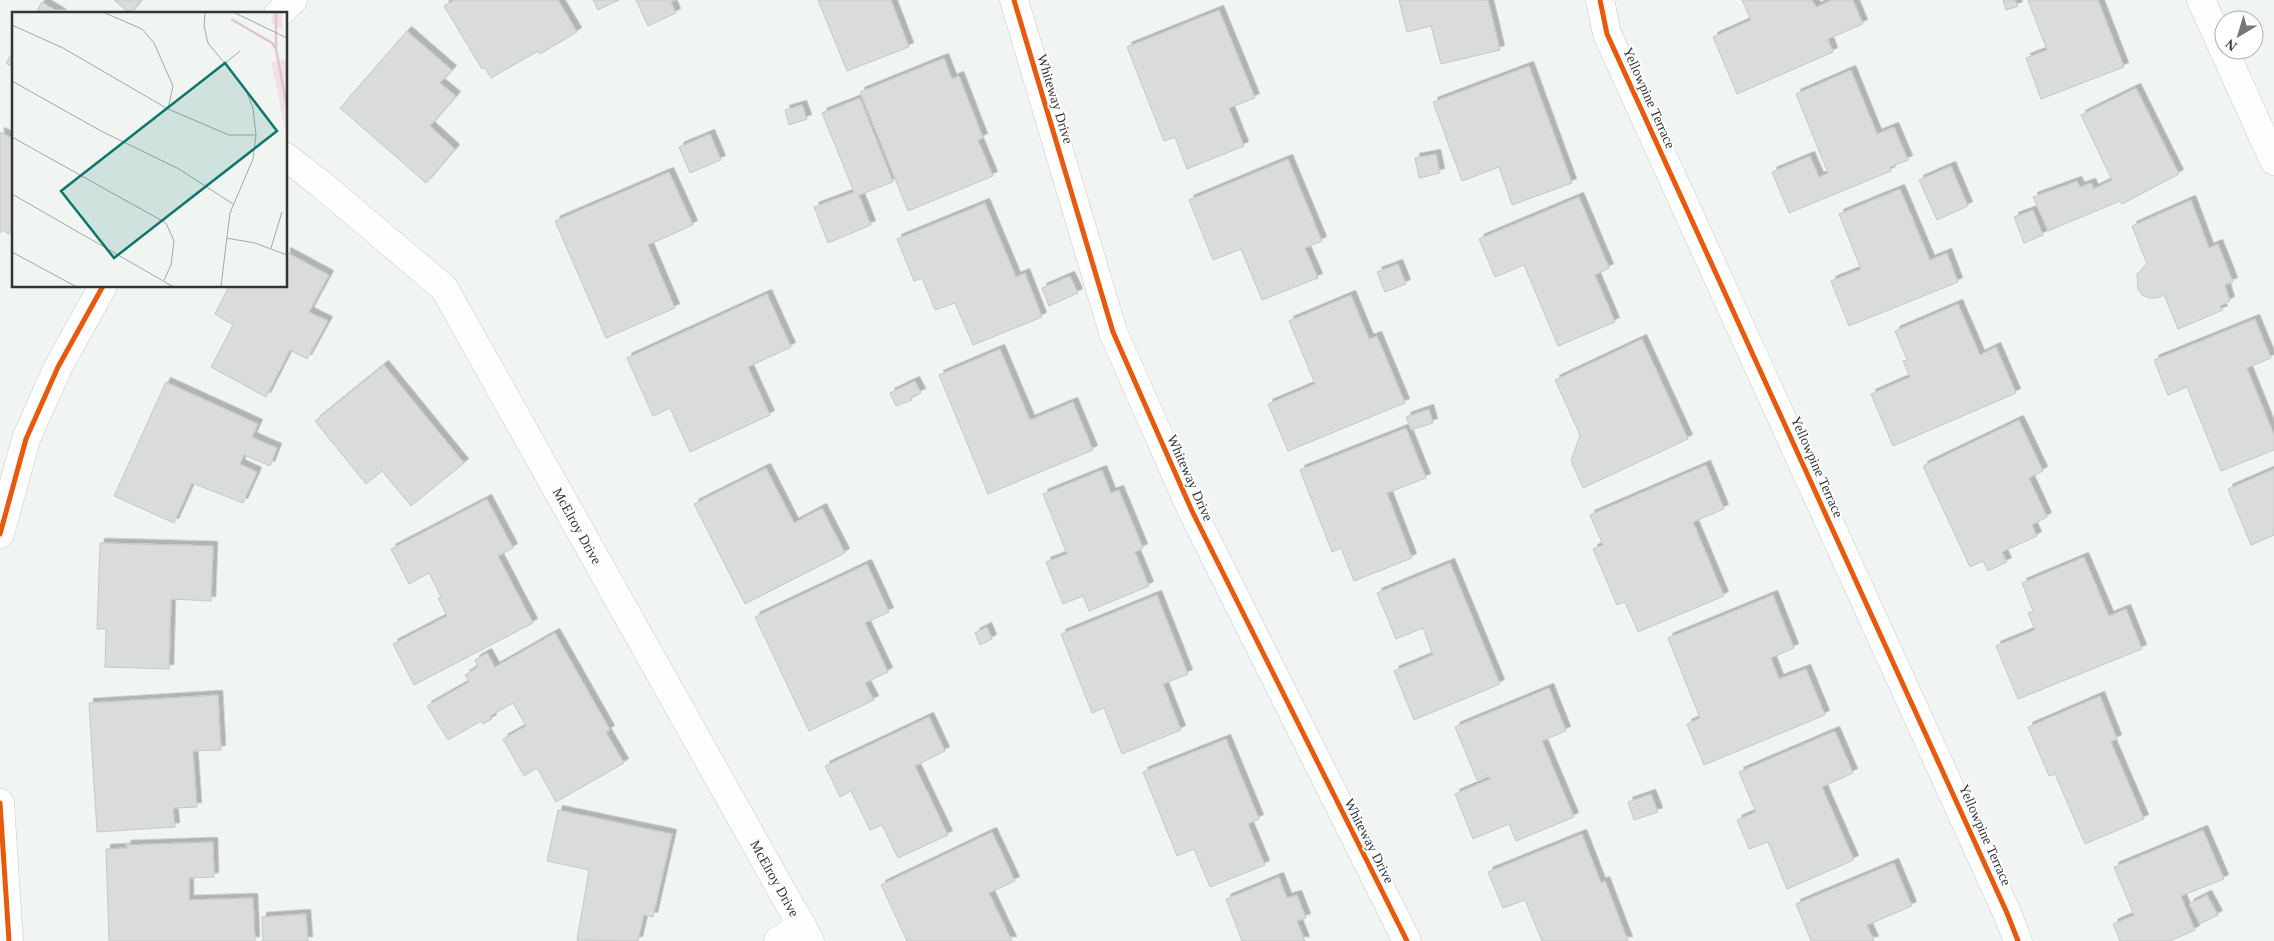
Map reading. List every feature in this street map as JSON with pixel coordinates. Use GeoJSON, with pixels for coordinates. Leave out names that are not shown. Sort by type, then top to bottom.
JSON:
{"type":"FeatureCollection","features":[{"type":"Feature","properties":{"kind":"street"},"geometry":{"type":"LineString","coordinates":[[280,12],[293,0]]}},
{"type":"Feature","properties":{"kind":"street","name":"Whiteway Drive"},"geometry":{"type":"LineString","coordinates":[[1014,0],[1113,332],[1192,511],[1407,941]]}},
{"type":"Feature","properties":{"kind":"street","name":"Yellowpine Terrace"},"geometry":{"type":"LineString","coordinates":[[1600,0],[1607,34],[2003,904],[2018,941]]}},
{"type":"Feature","properties":{"kind":"street"},"geometry":{"type":"LineString","coordinates":[[2201,0],[2274,161]]}},
{"type":"Feature","properties":{"kind":"street","name":"McElroy Drive"},"geometry":{"type":"LineString","coordinates":[[288,159],[444,288],[806,933]]}},
{"type":"Feature","properties":{"kind":"street"},"geometry":{"type":"LineString","coordinates":[[0,534],[26,440],[58,367],[102,288]]}},
{"type":"Feature","properties":{"kind":"street"},"geometry":{"type":"LineString","coordinates":[[0,803],[6,936]]}},
{"type":"Feature","properties":{"kind":"street"},"geometry":{"type":"LineString","coordinates":[[778,941],[806,933]]}},
{"type":"Feature","properties":{"kind":"building"},"geometry":{"type":"Polygon","coordinates":[[[114,0],[141,0],[132,12],[128,12],[114,0]]]}},
{"type":"Feature","properties":{"kind":"building"},"geometry":{"type":"Polygon","coordinates":[[[454,0],[558,0],[577,32],[540,54],[538,51],[491,78],[485,68],[482,69],[444,6],[454,0]]]}},
{"type":"Feature","properties":{"kind":"building"},"geometry":{"type":"Polygon","coordinates":[[[593,0],[619,0],[598,10],[593,0]]]}},
{"type":"Feature","properties":{"kind":"building"},"geometry":{"type":"Polygon","coordinates":[[[636,0],[676,0],[671,2],[676,13],[648,26],[636,0]]]}},
{"type":"Feature","properties":{"kind":"building"},"geometry":{"type":"Polygon","coordinates":[[[818,0],[891,0],[909,47],[847,71],[818,0]]]}},
{"type":"Feature","properties":{"kind":"building"},"geometry":{"type":"Polygon","coordinates":[[[1399,0],[1488,0],[1500,50],[1441,64],[1431,26],[1407,32],[1399,0]]]}},
{"type":"Feature","properties":{"kind":"building"},"geometry":{"type":"Polygon","coordinates":[[[1742,0],[1812,0],[1816,7],[1832,0],[1853,0],[1863,24],[1828,39],[1833,52],[1737,94],[1713,37],[1751,20],[1742,0]]]}},
{"type":"Feature","properties":{"kind":"building"},"geometry":{"type":"Polygon","coordinates":[[[2003,0],[2015,0],[2018,6],[2006,10],[2003,0]]]}},
{"type":"Feature","properties":{"kind":"building"},"geometry":{"type":"Polygon","coordinates":[[[2028,0],[2098,0],[2124,67],[2041,99],[2026,58],[2047,50],[2028,0]]]}},
{"type":"Feature","properties":{"kind":"building"},"geometry":{"type":"Polygon","coordinates":[[[42,2],[59,12],[36,12],[42,2]]]}},
{"type":"Feature","properties":{"kind":"building"},"geometry":{"type":"Polygon","coordinates":[[[1219,10],[1255,98],[1229,108],[1244,146],[1187,169],[1175,137],[1164,141],[1127,47],[1219,10]]]}},
{"type":"Feature","properties":{"kind":"building"},"geometry":{"type":"Polygon","coordinates":[[[407,31],[452,70],[440,83],[456,96],[430,126],[455,149],[426,183],[340,108],[407,31]]]}},
{"type":"Feature","properties":{"kind":"building"},"geometry":{"type":"Polygon","coordinates":[[[12,53],[12,67],[6,63],[12,53]]]}},
{"type":"Feature","properties":{"kind":"building"},"geometry":{"type":"Polygon","coordinates":[[[944,58],[952,79],[959,76],[983,138],[978,140],[993,176],[908,211],[860,92],[944,58]]]}},
{"type":"Feature","properties":{"kind":"building"},"geometry":{"type":"Polygon","coordinates":[[[1529,66],[1572,183],[1512,205],[1499,167],[1462,181],[1433,102],[1529,66]]]}},
{"type":"Feature","properties":{"kind":"building"},"geometry":{"type":"Polygon","coordinates":[[[1851,70],[1877,134],[1894,127],[1908,160],[1890,167],[1891,171],[1789,213],[1772,172],[1810,156],[1819,177],[1828,173],[1796,94],[1851,70]]]}},
{"type":"Feature","properties":{"kind":"building"},"geometry":{"type":"Polygon","coordinates":[[[2136,88],[2179,174],[2122,204],[2120,201],[2048,231],[2033,197],[2077,181],[2080,187],[2091,183],[2094,189],[2112,180],[2081,115],[2136,88]]]}},
{"type":"Feature","properties":{"kind":"building"},"geometry":{"type":"Polygon","coordinates":[[[860,98],[893,182],[859,195],[871,225],[828,243],[814,207],[854,192],[822,113],[860,98]]]}},
{"type":"Feature","properties":{"kind":"building"},"geometry":{"type":"Polygon","coordinates":[[[802,105],[807,119],[789,125],[785,110],[802,105]]]}},
{"type":"Feature","properties":{"kind":"building"},"geometry":{"type":"Polygon","coordinates":[[[0,132],[12,138],[12,228],[9,234],[2,230],[0,233],[0,132]]]}},
{"type":"Feature","properties":{"kind":"building"},"geometry":{"type":"Polygon","coordinates":[[[710,134],[721,160],[690,173],[679,147],[710,134]]]}},
{"type":"Feature","properties":{"kind":"building"},"geometry":{"type":"Polygon","coordinates":[[[1436,154],[1440,173],[1419,178],[1415,158],[1436,154]]]}},
{"type":"Feature","properties":{"kind":"building"},"geometry":{"type":"Polygon","coordinates":[[[1288,159],[1322,241],[1305,248],[1318,278],[1262,300],[1241,249],[1213,260],[1189,200],[1288,159]]]}},
{"type":"Feature","properties":{"kind":"building"},"geometry":{"type":"Polygon","coordinates":[[[1951,166],[1968,206],[1937,220],[1919,180],[1951,166]]]}},
{"type":"Feature","properties":{"kind":"building"},"geometry":{"type":"Polygon","coordinates":[[[669,172],[693,225],[648,245],[675,308],[606,338],[555,221],[669,172]]]}},
{"type":"Feature","properties":{"kind":"building"},"geometry":{"type":"Polygon","coordinates":[[[1900,189],[1930,260],[1947,253],[1958,282],[1849,326],[1831,281],[1861,269],[1839,214],[1900,189]]]}},
{"type":"Feature","properties":{"kind":"building"},"geometry":{"type":"Polygon","coordinates":[[[1579,197],[1609,268],[1595,275],[1615,322],[1558,346],[1524,265],[1495,277],[1479,239],[1579,197]]]}},
{"type":"Feature","properties":{"kind":"building"},"geometry":{"type":"Polygon","coordinates":[[[2191,200],[2209,248],[2218,244],[2233,282],[2225,285],[2230,301],[2220,306],[2223,310],[2178,329],[2164,295],[2157,298],[2149,298],[2142,295],[2138,289],[2137,274],[2147,264],[2132,226],[2191,200]]]}},
{"type":"Feature","properties":{"kind":"building"},"geometry":{"type":"Polygon","coordinates":[[[985,203],[1016,277],[1025,273],[1042,317],[973,345],[955,303],[935,310],[922,278],[914,281],[897,239],[985,203]]]}},
{"type":"Feature","properties":{"kind":"building"},"geometry":{"type":"Polygon","coordinates":[[[2033,210],[2043,235],[2024,243],[2014,217],[2033,210]]]}},
{"type":"Feature","properties":{"kind":"building"},"geometry":{"type":"Polygon","coordinates":[[[288,253],[329,275],[309,312],[328,321],[307,359],[290,350],[266,397],[211,367],[233,325],[215,314],[228,288],[288,288],[288,253]]]}},
{"type":"Feature","properties":{"kind":"building"},"geometry":{"type":"Polygon","coordinates":[[[1398,264],[1406,284],[1385,292],[1377,272],[1398,264]]]}},
{"type":"Feature","properties":{"kind":"building"},"geometry":{"type":"Polygon","coordinates":[[[1070,276],[1078,293],[1049,306],[1042,288],[1070,276]]]}},
{"type":"Feature","properties":{"kind":"building"},"geometry":{"type":"Polygon","coordinates":[[[767,294],[791,347],[748,367],[770,415],[690,452],[670,408],[653,416],[627,358],[767,294]]]}},
{"type":"Feature","properties":{"kind":"building"},"geometry":{"type":"Polygon","coordinates":[[[1351,295],[1369,339],[1377,336],[1405,403],[1288,451],[1268,404],[1315,384],[1289,321],[1351,295]]]}},
{"type":"Feature","properties":{"kind":"building"},"geometry":{"type":"Polygon","coordinates":[[[1958,304],[1980,355],[1996,347],[2016,393],[1893,446],[1871,394],[1910,377],[1903,361],[1907,360],[1895,331],[1958,304]]]}},
{"type":"Feature","properties":{"kind":"building"},"geometry":{"type":"Polygon","coordinates":[[[2255,319],[2271,358],[2247,368],[2274,435],[2274,450],[2221,471],[2187,387],[2168,395],[2154,360],[2255,319]]]}},
{"type":"Feature","properties":{"kind":"building"},"geometry":{"type":"Polygon","coordinates":[[[1642,339],[1688,439],[1583,488],[1571,461],[1580,435],[1555,380],[1642,339]]]}},
{"type":"Feature","properties":{"kind":"building"},"geometry":{"type":"Polygon","coordinates":[[[1000,349],[1030,420],[1073,402],[1093,450],[988,494],[939,375],[1000,349]]]}},
{"type":"Feature","properties":{"kind":"building"},"geometry":{"type":"Polygon","coordinates":[[[384,365],[464,463],[411,506],[382,471],[366,484],[315,421],[384,365]]]}},
{"type":"Feature","properties":{"kind":"building"},"geometry":{"type":"Polygon","coordinates":[[[915,381],[921,393],[911,397],[912,400],[896,406],[890,393],[915,381]]]}},
{"type":"Feature","properties":{"kind":"building"},"geometry":{"type":"Polygon","coordinates":[[[166,382],[258,424],[252,437],[277,448],[270,466],[244,455],[240,464],[257,472],[243,503],[192,483],[174,523],[114,496],[166,382]]]}},
{"type":"Feature","properties":{"kind":"building"},"geometry":{"type":"Polygon","coordinates":[[[1429,409],[1433,423],[1411,430],[1406,417],[1429,409]]]}},
{"type":"Feature","properties":{"kind":"building"},"geometry":{"type":"Polygon","coordinates":[[[2019,420],[2043,471],[2029,478],[2047,517],[2032,525],[2037,536],[2002,552],[2007,562],[1988,571],[1983,561],[1970,567],[1923,466],[2019,420]]]}},
{"type":"Feature","properties":{"kind":"building"},"geometry":{"type":"Polygon","coordinates":[[[1406,428],[1426,478],[1387,493],[1412,558],[1354,581],[1341,548],[1332,552],[1300,470],[1406,428]]]}},
{"type":"Feature","properties":{"kind":"building"},"geometry":{"type":"Polygon","coordinates":[[[1706,465],[1724,509],[1693,522],[1724,596],[1638,632],[1625,602],[1617,605],[1593,549],[1603,545],[1590,515],[1706,465]]]}},
{"type":"Feature","properties":{"kind":"building"},"geometry":{"type":"Polygon","coordinates":[[[766,468],[794,523],[822,508],[845,553],[745,604],[694,504],[766,468]]]}},
{"type":"Feature","properties":{"kind":"building"},"geometry":{"type":"Polygon","coordinates":[[[2274,469],[2274,535],[2251,545],[2228,489],[2274,469]]]}},
{"type":"Feature","properties":{"kind":"building"},"geometry":{"type":"Polygon","coordinates":[[[1102,470],[1111,493],[1119,490],[1143,548],[1135,552],[1149,586],[1089,611],[1083,596],[1063,604],[1046,562],[1067,554],[1043,494],[1102,470]]]}},
{"type":"Feature","properties":{"kind":"building"},"geometry":{"type":"Polygon","coordinates":[[[487,499],[513,548],[498,556],[533,623],[414,685],[393,644],[447,616],[438,598],[441,597],[429,573],[409,584],[391,549],[487,499]]]}},
{"type":"Feature","properties":{"kind":"building"},"geometry":{"type":"Polygon","coordinates":[[[100,543],[213,546],[211,601],[171,599],[169,669],[105,667],[106,629],[97,629],[100,543]]]}},
{"type":"Feature","properties":{"kind":"building"},"geometry":{"type":"Polygon","coordinates":[[[2084,557],[2109,616],[2126,609],[2142,649],[2018,699],[1996,646],[2035,630],[2028,613],[2033,611],[2022,583],[2084,557]]]}},
{"type":"Feature","properties":{"kind":"building"},"geometry":{"type":"Polygon","coordinates":[[[1450,563],[1500,684],[1414,720],[1394,671],[1433,655],[1423,628],[1396,639],[1377,593],[1450,563]]]}},
{"type":"Feature","properties":{"kind":"building"},"geometry":{"type":"Polygon","coordinates":[[[867,564],[889,612],[865,623],[888,672],[865,683],[874,700],[809,731],[755,617],[867,564]]]}},
{"type":"Feature","properties":{"kind":"building"},"geometry":{"type":"Polygon","coordinates":[[[1157,595],[1188,674],[1163,684],[1181,730],[1122,754],[1104,708],[1092,713],[1061,634],[1157,595]]]}},
{"type":"Feature","properties":{"kind":"building"},"geometry":{"type":"Polygon","coordinates":[[[1773,595],[1794,648],[1771,658],[1779,679],[1806,669],[1825,715],[1704,765],[1687,724],[1700,718],[1668,638],[1773,595]]]}},
{"type":"Feature","properties":{"kind":"building"},"geometry":{"type":"Polygon","coordinates":[[[987,627],[992,639],[980,645],[975,633],[987,627]]]}},
{"type":"Feature","properties":{"kind":"building"},"geometry":{"type":"Polygon","coordinates":[[[555,633],[610,730],[606,732],[624,763],[556,802],[537,768],[524,776],[503,739],[526,726],[513,703],[490,716],[492,719],[483,724],[481,721],[448,740],[427,706],[469,682],[465,675],[478,667],[475,660],[487,653],[495,667],[555,633]]]}},
{"type":"Feature","properties":{"kind":"building"},"geometry":{"type":"Polygon","coordinates":[[[1549,688],[1566,731],[1542,741],[1574,817],[1516,841],[1509,824],[1473,839],[1455,794],[1490,779],[1488,775],[1477,780],[1455,727],[1549,688]]]}},
{"type":"Feature","properties":{"kind":"building"},"geometry":{"type":"Polygon","coordinates":[[[218,695],[221,750],[193,751],[197,807],[173,808],[175,827],[97,832],[89,703],[218,695]]]}},
{"type":"Feature","properties":{"kind":"building"},"geometry":{"type":"Polygon","coordinates":[[[2100,696],[2117,739],[2111,742],[2144,819],[2085,844],[2055,774],[2049,776],[2028,727],[2100,696]]]}},
{"type":"Feature","properties":{"kind":"building"},"geometry":{"type":"Polygon","coordinates":[[[929,717],[945,751],[915,766],[948,835],[898,858],[882,825],[870,830],[851,791],[840,797],[825,766],[929,717]]]}},
{"type":"Feature","properties":{"kind":"building"},"geometry":{"type":"Polygon","coordinates":[[[1835,731],[1853,773],[1822,787],[1854,860],[1787,889],[1768,842],[1749,849],[1737,820],[1756,812],[1739,772],[1835,731]]]}},
{"type":"Feature","properties":{"kind":"building"},"geometry":{"type":"Polygon","coordinates":[[[1226,739],[1259,819],[1248,824],[1265,865],[1210,887],[1194,849],[1177,856],[1143,772],[1226,739]]]}},
{"type":"Feature","properties":{"kind":"building"},"geometry":{"type":"Polygon","coordinates":[[[1651,794],[1658,812],[1634,820],[1628,802],[1651,794]]]}},
{"type":"Feature","properties":{"kind":"building"},"geometry":{"type":"Polygon","coordinates":[[[558,810],[672,834],[653,917],[644,915],[638,941],[577,940],[589,870],[547,861],[558,810]]]}},
{"type":"Feature","properties":{"kind":"building"},"geometry":{"type":"Polygon","coordinates":[[[2203,830],[2224,879],[2181,896],[2195,930],[2170,941],[2120,941],[2113,924],[2134,915],[2114,867],[2203,830]]]}},
{"type":"Feature","properties":{"kind":"building"},"geometry":{"type":"Polygon","coordinates":[[[992,832],[1015,881],[989,893],[1012,941],[907,941],[881,885],[992,832]]]}},
{"type":"Feature","properties":{"kind":"building"},"geometry":{"type":"Polygon","coordinates":[[[1582,834],[1601,883],[1605,881],[1628,941],[1542,941],[1525,900],[1503,908],[1488,872],[1582,834]]]}},
{"type":"Feature","properties":{"kind":"building"},"geometry":{"type":"Polygon","coordinates":[[[213,842],[214,877],[189,878],[189,900],[253,898],[255,941],[109,941],[106,849],[127,848],[126,845],[213,842]]]}},
{"type":"Feature","properties":{"kind":"building"},"geometry":{"type":"Polygon","coordinates":[[[1894,863],[1912,906],[1867,925],[1874,941],[1811,941],[1796,904],[1894,863]]]}},
{"type":"Feature","properties":{"kind":"building"},"geometry":{"type":"Polygon","coordinates":[[[1279,877],[1287,898],[1297,895],[1306,918],[1297,921],[1305,941],[1242,941],[1226,899],[1279,877]]]}},
{"type":"Feature","properties":{"kind":"building"},"geometry":{"type":"Polygon","coordinates":[[[2207,895],[2218,915],[2200,924],[2189,904],[2207,895]]]}},
{"type":"Feature","properties":{"kind":"building"},"geometry":{"type":"Polygon","coordinates":[[[306,914],[308,941],[263,941],[262,917],[306,914]]]}},
{"type":"Feature","properties":{"kind":"cycle path"},"geometry":{"type":"LineString","coordinates":[[1014,0],[1113,332],[1192,511],[1407,941]]}},
{"type":"Feature","properties":{"kind":"cycle path"},"geometry":{"type":"LineString","coordinates":[[1600,0],[1607,34],[2007,913],[2018,941]]}},
{"type":"Feature","properties":{"kind":"cycle path"},"geometry":{"type":"LineString","coordinates":[[0,534],[26,439],[58,367],[102,288]]}},
{"type":"Feature","properties":{"kind":"cycle path"},"geometry":{"type":"LineString","coordinates":[[0,803],[9,941]]}}]}
